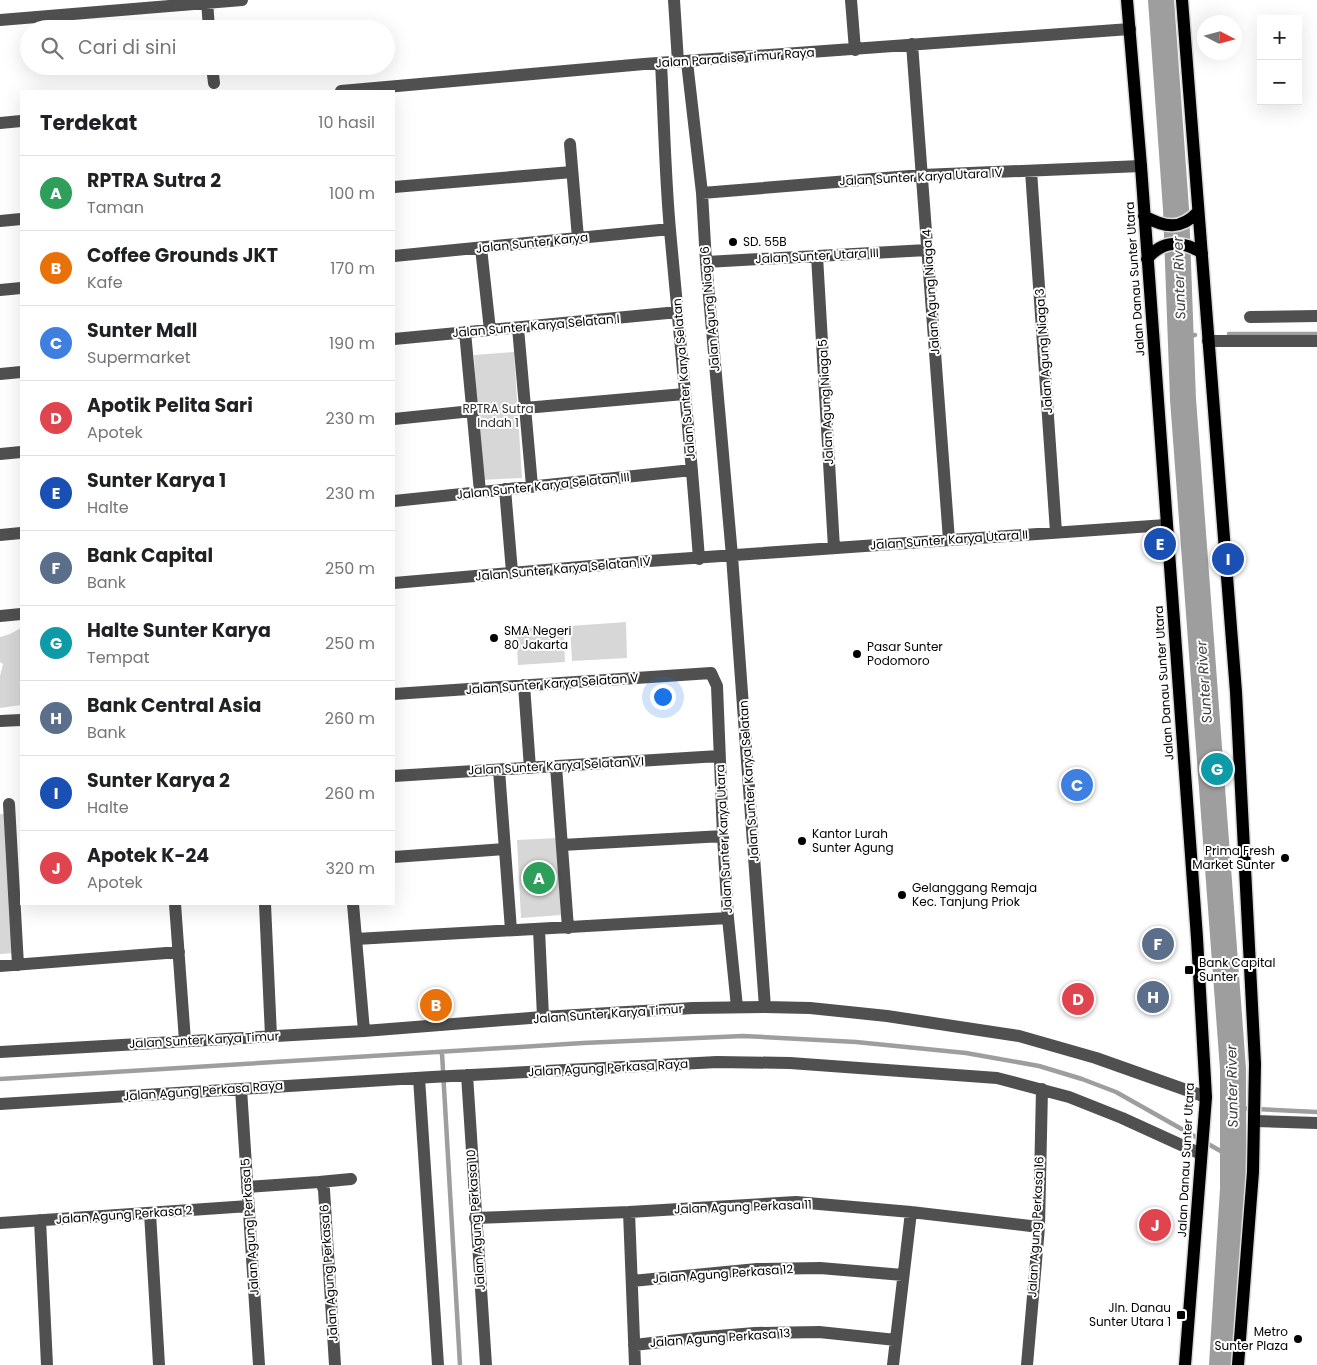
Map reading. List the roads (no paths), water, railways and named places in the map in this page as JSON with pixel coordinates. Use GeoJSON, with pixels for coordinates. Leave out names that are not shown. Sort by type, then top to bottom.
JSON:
{"type":"FeatureCollection","features":[{"type":"Feature","properties":{"kind":"main road","name":"Jalan Danau Sunter Utara"},"geometry":{"type":"LineString","coordinates":[[1127,0],[1141,166],[1197,938],[1206,1101],[1185,1365]]}},
{"type":"Feature","properties":{"kind":"main road"},"geometry":{"type":"LineString","coordinates":[[1182,0],[1236,692],[1256,1086],[1252,1182],[1238,1365]]}},
{"type":"Feature","properties":{"kind":"main road"},"geometry":{"type":"LineString","coordinates":[[1144,216],[1160,224],[1177,225],[1188,222],[1198,212]]}},
{"type":"Feature","properties":{"kind":"main road"},"geometry":{"type":"LineString","coordinates":[[1147,259],[1159,248],[1168,244],[1179,243],[1189,245],[1202,253]]}},
{"type":"Feature","properties":{"kind":"street"},"geometry":{"type":"LineString","coordinates":[[0,20],[207,1],[242,0]]}},
{"type":"Feature","properties":{"kind":"street","name":"Jalan Agung Niaga 6"},"geometry":{"type":"LineString","coordinates":[[674,0],[702,194],[706,262],[732,556]]}},
{"type":"Feature","properties":{"kind":"street"},"geometry":{"type":"LineString","coordinates":[[851,0],[855,50]]}},
{"type":"Feature","properties":{"kind":"street"},"geometry":{"type":"LineString","coordinates":[[207,1],[208,20]]}},
{"type":"Feature","properties":{"kind":"street","name":"Jalan Paradise Timur Raya"},"geometry":{"type":"LineString","coordinates":[[353,90],[682,62],[1130,29]]}},
{"type":"Feature","properties":{"kind":"street","name":"Jalan Agung Niaga 4"},"geometry":{"type":"LineString","coordinates":[[912,44],[950,540]]}},
{"type":"Feature","properties":{"kind":"street","name":"Jalan Sunter Karya Selatan"},"geometry":{"type":"LineString","coordinates":[[661,64],[670,229],[699,558]]}},
{"type":"Feature","properties":{"kind":"street"},"geometry":{"type":"LineString","coordinates":[[213,75],[214,83]]}},
{"type":"Feature","properties":{"kind":"street"},"geometry":{"type":"LineString","coordinates":[[0,123],[20,121]]}},
{"type":"Feature","properties":{"kind":"street"},"geometry":{"type":"LineString","coordinates":[[570,144],[578,238]]}},
{"type":"Feature","properties":{"kind":"street","name":"Jalan Sunter Karya Utara IV"},"geometry":{"type":"LineString","coordinates":[[702,194],[922,175],[1141,166]]}},
{"type":"Feature","properties":{"kind":"street","name":"Jalan Agung Niaga 3"},"geometry":{"type":"LineString","coordinates":[[1031,171],[1056,532]]}},
{"type":"Feature","properties":{"kind":"street"},"geometry":{"type":"LineString","coordinates":[[395,187],[572,172]]}},
{"type":"Feature","properties":{"kind":"street"},"geometry":{"type":"LineString","coordinates":[[0,221],[20,219]]}},
{"type":"Feature","properties":{"kind":"street","name":"Jalan Sunter Karya"},"geometry":{"type":"LineString","coordinates":[[395,256],[670,229]]}},
{"type":"Feature","properties":{"kind":"street"},"geometry":{"type":"LineString","coordinates":[[481,248],[490,330]]}},
{"type":"Feature","properties":{"kind":"street","name":"Jalan Sunter Utara III"},"geometry":{"type":"LineString","coordinates":[[706,262],[928,250]]}},
{"type":"Feature","properties":{"kind":"street","name":"Jalan Agung Niaga 5"},"geometry":{"type":"LineString","coordinates":[[817,256],[834,548]]}},
{"type":"Feature","properties":{"kind":"street"},"geometry":{"type":"LineString","coordinates":[[0,290],[20,288]]}},
{"type":"Feature","properties":{"kind":"street","name":"Jalan Sunter Karya Selatan I"},"geometry":{"type":"LineString","coordinates":[[395,339],[678,312]]}},
{"type":"Feature","properties":{"kind":"street"},"geometry":{"type":"LineString","coordinates":[[1250,317],[1317,316]]}},
{"type":"Feature","properties":{"kind":"street"},"geometry":{"type":"LineString","coordinates":[[518,328],[532,486]]}},
{"type":"Feature","properties":{"kind":"street"},"geometry":{"type":"LineString","coordinates":[[465,332],[480,492]]}},
{"type":"Feature","properties":{"kind":"street"},"geometry":{"type":"LineString","coordinates":[[1208,341],[1317,341]]}},
{"type":"Feature","properties":{"kind":"street"},"geometry":{"type":"LineString","coordinates":[[0,374],[20,372]]}},
{"type":"Feature","properties":{"kind":"street"},"geometry":{"type":"LineString","coordinates":[[525,408],[684,394]]}},
{"type":"Feature","properties":{"kind":"street"},"geometry":{"type":"LineString","coordinates":[[395,419],[472,411]]}},
{"type":"Feature","properties":{"kind":"street"},"geometry":{"type":"LineString","coordinates":[[0,454],[20,452]]}},
{"type":"Feature","properties":{"kind":"street","name":"Jalan Sunter Karya Selatan III"},"geometry":{"type":"LineString","coordinates":[[395,501],[692,470]]}},
{"type":"Feature","properties":{"kind":"street"},"geometry":{"type":"LineString","coordinates":[[505,489],[512,572]]}},
{"type":"Feature","properties":{"kind":"street","name":"Jalan Sunter Karya Utara II"},"geometry":{"type":"LineString","coordinates":[[732,556],[1166,525]]}},
{"type":"Feature","properties":{"kind":"street"},"geometry":{"type":"LineString","coordinates":[[0,535],[20,533]]}},
{"type":"Feature","properties":{"kind":"street","name":"Jalan Sunter Karya Selatan"},"geometry":{"type":"LineString","coordinates":[[732,556],[765,1006]]}},
{"type":"Feature","properties":{"kind":"street","name":"Jalan Sunter Karya Selatan IV"},"geometry":{"type":"LineString","coordinates":[[395,583],[512,572],[732,556]]}},
{"type":"Feature","properties":{"kind":"street"},"geometry":{"type":"LineString","coordinates":[[0,616],[20,614]]}},
{"type":"Feature","properties":{"kind":"street","name":"Jalan Sunter Karya Selatan V"},"geometry":{"type":"LineString","coordinates":[[395,694],[711,673]]}},
{"type":"Feature","properties":{"kind":"street","name":"Jalan Sunter Karya Utara"},"geometry":{"type":"LineString","coordinates":[[711,673],[717,686],[728,918],[736,1006]]}},
{"type":"Feature","properties":{"kind":"street"},"geometry":{"type":"LineString","coordinates":[[524,686],[530,768]]}},
{"type":"Feature","properties":{"kind":"street"},"geometry":{"type":"LineString","coordinates":[[0,721],[20,720]]}},
{"type":"Feature","properties":{"kind":"street","name":"Jalan Sunter Karya Selatan VI"},"geometry":{"type":"LineString","coordinates":[[395,776],[719,756]]}},
{"type":"Feature","properties":{"kind":"street"},"geometry":{"type":"LineString","coordinates":[[556,766],[568,928]]}},
{"type":"Feature","properties":{"kind":"street"},"geometry":{"type":"LineString","coordinates":[[499,770],[511,930]]}},
{"type":"Feature","properties":{"kind":"street"},"geometry":{"type":"LineString","coordinates":[[10,804],[17,881],[18,965]]}},
{"type":"Feature","properties":{"kind":"street"},"geometry":{"type":"LineString","coordinates":[[562,845],[724,836]]}},
{"type":"Feature","properties":{"kind":"street"},"geometry":{"type":"LineString","coordinates":[[395,857],[505,848]]}},
{"type":"Feature","properties":{"kind":"street"},"geometry":{"type":"LineString","coordinates":[[175,905],[185,1041]]}},
{"type":"Feature","properties":{"kind":"street"},"geometry":{"type":"LineString","coordinates":[[265,905],[271,1036]]}},
{"type":"Feature","properties":{"kind":"street"},"geometry":{"type":"LineString","coordinates":[[353,905],[364,1031]]}},
{"type":"Feature","properties":{"kind":"street"},"geometry":{"type":"LineString","coordinates":[[356,939],[728,918]]}},
{"type":"Feature","properties":{"kind":"street"},"geometry":{"type":"LineString","coordinates":[[539,929],[543,1017]]}},
{"type":"Feature","properties":{"kind":"street"},"geometry":{"type":"LineString","coordinates":[[0,966],[179,952]]}},
{"type":"Feature","properties":{"kind":"street","name":"Jalan Sunter Karya Timur"},"geometry":{"type":"LineString","coordinates":[[0,1052],[364,1031],[543,1017],[765,1006],[810,1008],[887,1016],[1019,1036],[1096,1058],[1206,1101]]}},
{"type":"Feature","properties":{"kind":"street","name":"Jalan Agung Perkasa Raya"},"geometry":{"type":"LineString","coordinates":[[0,1104],[461,1075],[717,1062],[790,1063],[998,1078],[1069,1096],[1201,1149]]}},
{"type":"Feature","properties":{"kind":"street","name":"Jalan Agung Perkasa 10"},"geometry":{"type":"LineString","coordinates":[[461,1075],[475,1218],[486,1365]]}},
{"type":"Feature","properties":{"kind":"street"},"geometry":{"type":"LineString","coordinates":[[426,1077],[438,1365]]}},
{"type":"Feature","properties":{"kind":"street","name":"Jalan Agung Perkasa 5"},"geometry":{"type":"LineString","coordinates":[[241,1088],[259,1365]]}},
{"type":"Feature","properties":{"kind":"street","name":"Jalan Agung Perkasa 16"},"geometry":{"type":"LineString","coordinates":[[1027,1365],[1039,1227],[1042,1089]]}},
{"type":"Feature","properties":{"kind":"street"},"geometry":{"type":"LineString","coordinates":[[1255,1118],[1317,1123]]}},
{"type":"Feature","properties":{"kind":"street"},"geometry":{"type":"LineString","coordinates":[[247,1187],[351,1179]]}},
{"type":"Feature","properties":{"kind":"street","name":"Jalan Agung Perkasa 6"},"geometry":{"type":"LineString","coordinates":[[319,1182],[324,1190],[335,1365]]}},
{"type":"Feature","properties":{"kind":"street","name":"Jalan Agung Perkasa 11"},"geometry":{"type":"LineString","coordinates":[[475,1218],[629,1212],[796,1202],[911,1212],[1039,1227]]}},
{"type":"Feature","properties":{"kind":"street","name":"Jalan Agung Perkasa 2"},"geometry":{"type":"LineString","coordinates":[[0,1223],[249,1206]]}},
{"type":"Feature","properties":{"kind":"street"},"geometry":{"type":"LineString","coordinates":[[629,1212],[635,1365]]}},
{"type":"Feature","properties":{"kind":"street"},"geometry":{"type":"LineString","coordinates":[[893,1365],[911,1212]]}},
{"type":"Feature","properties":{"kind":"street"},"geometry":{"type":"LineString","coordinates":[[150,1213],[159,1365]]}},
{"type":"Feature","properties":{"kind":"street"},"geometry":{"type":"LineString","coordinates":[[40,1220],[48,1365]]}},
{"type":"Feature","properties":{"kind":"street","name":"Jalan Agung Perkasa 12"},"geometry":{"type":"LineString","coordinates":[[632,1281],[758,1269],[820,1268],[903,1276]]}},
{"type":"Feature","properties":{"kind":"street","name":"Jalan Agung Perkasa 13"},"geometry":{"type":"LineString","coordinates":[[634,1345],[706,1336],[764,1333],[819,1332],[896,1340]]}},
{"type":"Feature","properties":{"kind":"waterway","name":"Sunter River"},"geometry":{"type":"LineString","coordinates":[[1161,0],[1176,209],[1183,399],[1233,1069],[1233,1189],[1222,1365]]}},
{"type":"Feature","properties":{"kind":"waterway"},"geometry":{"type":"LineString","coordinates":[[1229,334],[1317,334]]}},
{"type":"Feature","properties":{"kind":"waterway"},"geometry":{"type":"LineString","coordinates":[[1181,337],[1195,335]]}},
{"type":"Feature","properties":{"kind":"waterway"},"geometry":{"type":"LineString","coordinates":[[0,1079],[583,1043],[743,1036],[856,1042],[966,1053],[1039,1066],[1082,1079],[1116,1092],[1233,1158]]}},
{"type":"Feature","properties":{"kind":"waterway"},"geometry":{"type":"LineString","coordinates":[[442,1053],[460,1365]]}},
{"type":"Feature","properties":{"kind":"waterway"},"geometry":{"type":"LineString","coordinates":[[1234,1108],[1317,1112]]}},
{"type":"Feature","properties":{"kind":"place","name":"SD. 55B"},"geometry":{"type":"Point","coordinates":[733,242]}},
{"type":"Feature","properties":{"kind":"place","name":"Sunter Karya 1"},"geometry":{"type":"Point","coordinates":[1160,544]}},
{"type":"Feature","properties":{"kind":"place","name":"Sunter Karya 2"},"geometry":{"type":"Point","coordinates":[1228,559]}},
{"type":"Feature","properties":{"kind":"place","name":"SMA Negeri 80 Jakarta"},"geometry":{"type":"Point","coordinates":[494,638]}},
{"type":"Feature","properties":{"kind":"place","name":"Pasar Sunter Podomoro"},"geometry":{"type":"Point","coordinates":[857,654]}},
{"type":"Feature","properties":{"kind":"place","name":"Halte Sunter Karya"},"geometry":{"type":"Point","coordinates":[1217,769]}},
{"type":"Feature","properties":{"kind":"place","name":"Sunter Mall"},"geometry":{"type":"Point","coordinates":[1077,785]}},
{"type":"Feature","properties":{"kind":"place","name":"Kantor Lurah Sunter Agung"},"geometry":{"type":"Point","coordinates":[802,841]}},
{"type":"Feature","properties":{"kind":"place","name":"Prima Fresh Market Sunter"},"geometry":{"type":"Point","coordinates":[1285,858]}},
{"type":"Feature","properties":{"kind":"place","name":"RPTRA Sutra 2"},"geometry":{"type":"Point","coordinates":[539,878]}},
{"type":"Feature","properties":{"kind":"place","name":"Gelanggang Remaja Kec. Tanjung Priok"},"geometry":{"type":"Point","coordinates":[902,895]}},
{"type":"Feature","properties":{"kind":"place","name":"Bank Capital"},"geometry":{"type":"Point","coordinates":[1158,944]}},
{"type":"Feature","properties":{"kind":"place","name":"Bank Capital Sunter"},"geometry":{"type":"Point","coordinates":[1189,970]}},
{"type":"Feature","properties":{"kind":"place","name":"Bank Central Asia"},"geometry":{"type":"Point","coordinates":[1153,997]}},
{"type":"Feature","properties":{"kind":"place","name":"Apotik Pelita Sari"},"geometry":{"type":"Point","coordinates":[1078,999]}},
{"type":"Feature","properties":{"kind":"place","name":"Coffee Grounds JKT"},"geometry":{"type":"Point","coordinates":[436,1005]}},
{"type":"Feature","properties":{"kind":"place","name":"Apotek K-24"},"geometry":{"type":"Point","coordinates":[1155,1225]}},
{"type":"Feature","properties":{"kind":"place","name":"Jln. Danau Sunter Utara 1"},"geometry":{"type":"Point","coordinates":[1181,1315]}},
{"type":"Feature","properties":{"kind":"place","name":"Metro Sunter Plaza"},"geometry":{"type":"Point","coordinates":[1298,1339]}},
{"type":"Feature","properties":{"kind":"park label","name":"RPTRA Sutra Indah 1"},"geometry":{"type":"Point","coordinates":[498,416]}}]}
